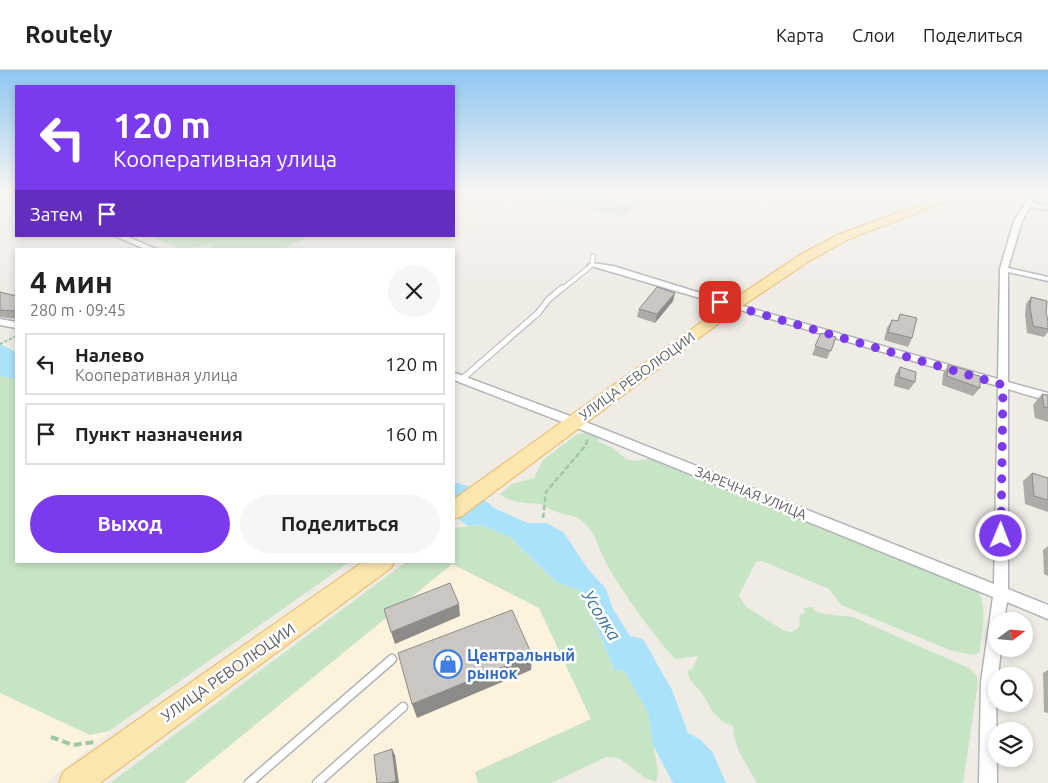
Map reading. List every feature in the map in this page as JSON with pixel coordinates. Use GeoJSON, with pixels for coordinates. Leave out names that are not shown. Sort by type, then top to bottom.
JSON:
{"type":"FeatureCollection","features":[{"type":"Feature","properties":{"kind":"main road","name":"УЛИЦА РЕВОЛЮЦИИ"},"geometry":{"type":"LineString","coordinates":[[455,509],[514,465],[582,425],[733,306],[803,259],[843,237],[872,226]]}},
{"type":"Feature","properties":{"kind":"main road","name":"УЛИЦА РЕВОЛЮЦИИ"},"geometry":{"type":"LineString","coordinates":[[74,783],[381,563]]}},
{"type":"Feature","properties":{"kind":"street"},"geometry":{"type":"LineString","coordinates":[[997,612],[1000,592],[1004,269],[1016,226]]}},
{"type":"Feature","properties":{"kind":"street"},"geometry":{"type":"LineString","coordinates":[[122,237],[150,248]]}},
{"type":"Feature","properties":{"kind":"street"},"geometry":{"type":"LineString","coordinates":[[593,261],[733,306],[1048,397]]}},
{"type":"Feature","properties":{"kind":"street"},"geometry":{"type":"LineString","coordinates":[[1004,269],[1048,278]]}},
{"type":"Feature","properties":{"kind":"street"},"geometry":{"type":"LineString","coordinates":[[0,322],[15,325]]}},
{"type":"Feature","properties":{"kind":"street","name":"ЗАРЕЧНАЯ УЛИЦА"},"geometry":{"type":"LineString","coordinates":[[458,377],[1048,612]]}},
{"type":"Feature","properties":{"kind":"street"},"geometry":{"type":"LineString","coordinates":[[988,783],[989,682],[992,658]]}},
{"type":"Feature","properties":{"kind":"lane"},"geometry":{"type":"LineString","coordinates":[[458,377],[538,313],[548,300],[593,261]]}},
{"type":"Feature","properties":{"kind":"lane"},"geometry":{"type":"LineString","coordinates":[[249,783],[392,659]]}},
{"type":"Feature","properties":{"kind":"lane"},"geometry":{"type":"LineString","coordinates":[[317,783],[404,707]]}},
{"type":"Feature","properties":{"kind":"path"},"geometry":{"type":"LineString","coordinates":[[0,344],[15,336]]}},
{"type":"Feature","properties":{"kind":"path"},"geometry":{"type":"LineString","coordinates":[[543,518],[546,492],[586,445],[582,425]]}},
{"type":"Feature","properties":{"kind":"shaded area","name":"Центральный рынок"},"geometry":{"type":"Polygon","coordinates":[[[452,564],[539,608],[591,719],[475,772],[478,783],[184,783],[452,564]]]}},
{"type":"Feature","properties":{"kind":"shaded area"},"geometry":{"type":"Polygon","coordinates":[[[0,693],[90,735],[115,728],[46,783],[0,783],[0,693]]]}},
{"type":"Feature","properties":{"kind":"green space"},"geometry":{"type":"Polygon","coordinates":[[[150,237],[306,237],[286,248],[214,248],[209,245],[179,248],[150,237]]]}},
{"type":"Feature","properties":{"kind":"green space"},"geometry":{"type":"Polygon","coordinates":[[[0,376],[15,379],[15,563],[348,563],[109,731],[90,735],[0,693],[0,376]]]}},
{"type":"Feature","properties":{"kind":"green space"},"geometry":{"type":"Polygon","coordinates":[[[591,431],[599,436],[598,441],[613,448],[626,459],[634,461],[653,458],[974,587],[982,600],[983,617],[980,652],[974,655],[952,651],[841,605],[829,589],[762,561],[756,562],[739,595],[745,606],[785,631],[791,632],[799,628],[800,614],[805,613],[803,608],[813,607],[815,611],[825,614],[853,617],[969,668],[977,676],[978,683],[963,783],[757,783],[738,749],[733,726],[716,716],[689,677],[687,671],[692,669],[698,656],[675,659],[665,648],[647,625],[606,563],[588,527],[581,520],[540,504],[514,501],[500,494],[512,484],[534,478],[543,460],[576,435],[591,431]]]}},
{"type":"Feature","properties":{"kind":"green space"},"geometry":{"type":"Polygon","coordinates":[[[480,525],[510,537],[556,582],[581,591],[615,671],[624,670],[648,713],[658,771],[656,782],[645,778],[619,758],[606,757],[552,783],[478,783],[475,772],[591,719],[539,608],[452,564],[184,783],[110,783],[404,563],[455,563],[455,528],[480,525]]]}},
{"type":"Feature","properties":{"kind":"water"},"geometry":{"type":"Polygon","coordinates":[[[0,344],[15,352],[15,379],[0,376],[0,344]]]}},
{"type":"Feature","properties":{"kind":"water","name":"Усолка"},"geometry":{"type":"Polygon","coordinates":[[[455,482],[468,486],[494,508],[528,523],[547,523],[564,533],[588,569],[606,589],[613,609],[630,636],[643,639],[672,690],[688,733],[701,740],[713,753],[726,783],[673,783],[653,745],[648,713],[624,670],[615,671],[581,591],[556,582],[510,537],[480,525],[468,526],[455,517],[455,482]]]}},
{"type":"Feature","properties":{"kind":"building"},"geometry":{"type":"Polygon","coordinates":[[[657,287],[675,293],[657,314],[639,309],[657,287]]]}},
{"type":"Feature","properties":{"kind":"building"},"geometry":{"type":"Polygon","coordinates":[[[0,292],[15,296],[15,311],[0,310],[0,292]]]}},
{"type":"Feature","properties":{"kind":"building"},"geometry":{"type":"Polygon","coordinates":[[[1031,297],[1047,301],[1048,329],[1033,326],[1030,307],[1031,297]]]}},
{"type":"Feature","properties":{"kind":"building"},"geometry":{"type":"Polygon","coordinates":[[[900,314],[917,318],[912,338],[888,332],[892,320],[898,321],[900,314]]]}},
{"type":"Feature","properties":{"kind":"building"},"geometry":{"type":"Polygon","coordinates":[[[821,333],[836,337],[831,351],[815,346],[821,333]]]}},
{"type":"Feature","properties":{"kind":"building"},"geometry":{"type":"Polygon","coordinates":[[[948,365],[973,372],[973,374],[980,376],[980,388],[947,376],[948,365]]]}},
{"type":"Feature","properties":{"kind":"building"},"geometry":{"type":"Polygon","coordinates":[[[900,367],[916,372],[915,382],[899,377],[900,367]]]}},
{"type":"Feature","properties":{"kind":"building"},"geometry":{"type":"Polygon","coordinates":[[[1042,394],[1048,395],[1048,408],[1044,407],[1042,394]]]}},
{"type":"Feature","properties":{"kind":"building"},"geometry":{"type":"Polygon","coordinates":[[[1032,473],[1048,478],[1048,500],[1034,496],[1032,473]]]}},
{"type":"Feature","properties":{"kind":"building"},"geometry":{"type":"Polygon","coordinates":[[[450,583],[459,604],[391,632],[384,609],[450,583]]]}},
{"type":"Feature","properties":{"kind":"building"},"geometry":{"type":"Polygon","coordinates":[[[512,610],[532,655],[412,704],[398,653],[512,610]]]}},
{"type":"Feature","properties":{"kind":"building"},"geometry":{"type":"Polygon","coordinates":[[[392,749],[396,781],[377,783],[374,755],[392,749]]]}},
{"type":"Feature","properties":{"kind":"place","name":"Центральный рынок"},"geometry":{"type":"Point","coordinates":[448,664]}},
{"type":"Feature","properties":{"kind":"route"},"geometry":{"type":"LineString","coordinates":[[720,302],[1003,385],[1001,536]]}}]}
